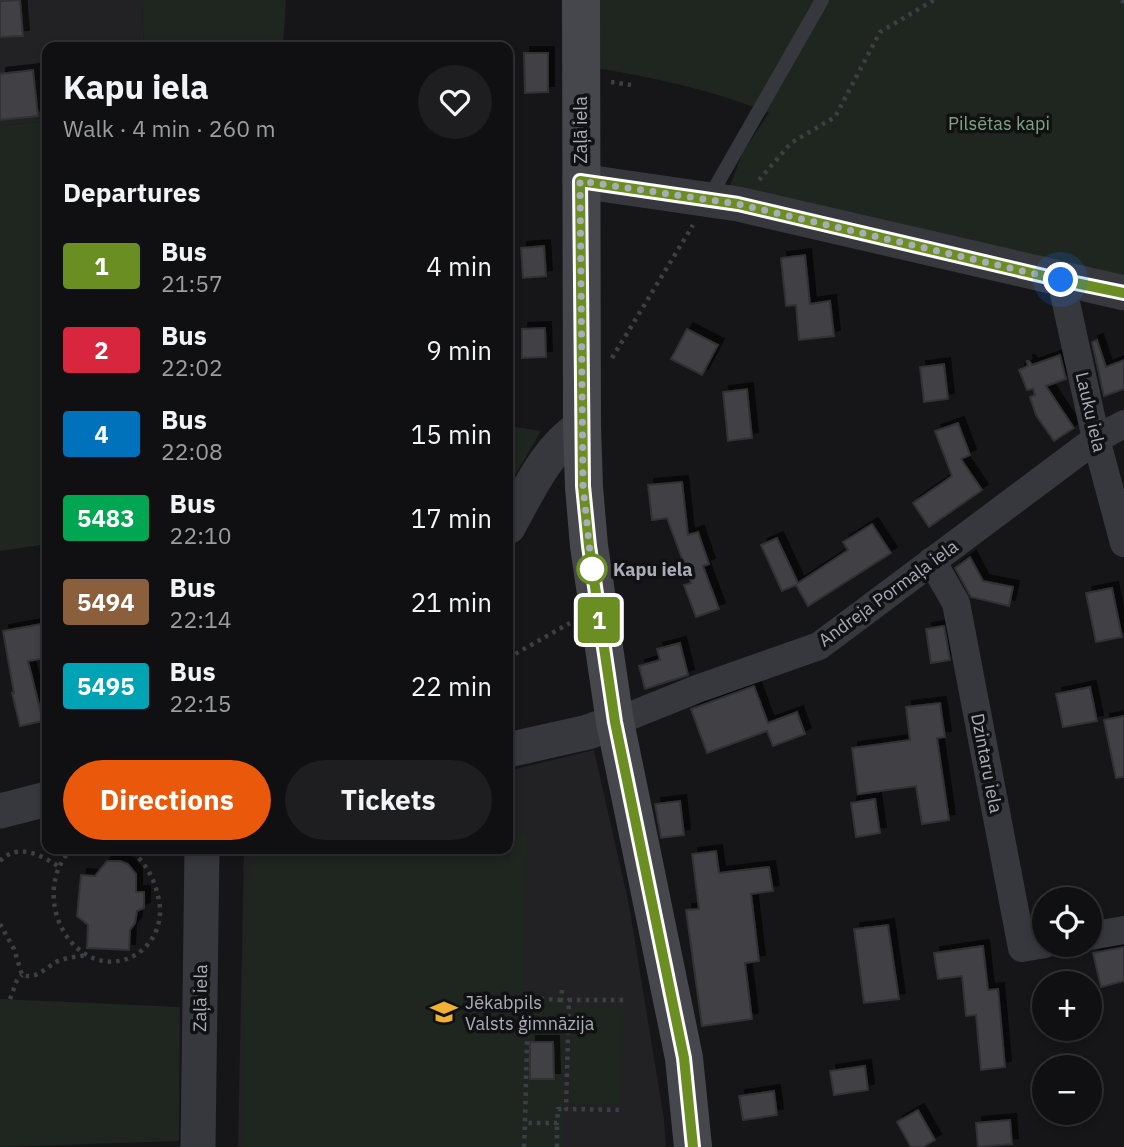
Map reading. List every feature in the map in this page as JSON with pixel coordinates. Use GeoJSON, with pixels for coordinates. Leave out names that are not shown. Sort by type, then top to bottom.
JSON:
{"type":"FeatureCollection","features":[{"type":"Feature","properties":{"kind":"main road","name":"Zaļā iela"},"geometry":{"type":"LineString","coordinates":[[581,0],[583,486],[589,546],[615,722],[684,1058],[693,1147]]}},
{"type":"Feature","properties":{"kind":"street"},"geometry":{"type":"LineString","coordinates":[[580,181],[723,202],[1124,293]]}},
{"type":"Feature","properties":{"kind":"street","name":"Lauku iela"},"geometry":{"type":"LineString","coordinates":[[1061,280],[1096,439],[1124,543]]}},
{"type":"Feature","properties":{"kind":"street","name":"Andreja Pormaļa iela"},"geometry":{"type":"LineString","coordinates":[[513,749],[588,732],[697,689],[819,646],[1096,439],[1124,424]]}},
{"type":"Feature","properties":{"kind":"street"},"geometry":{"type":"LineString","coordinates":[[513,518],[548,457],[558,444],[582,426]]}},
{"type":"Feature","properties":{"kind":"street","name":"Dzintaru iela"},"geometry":{"type":"LineString","coordinates":[[932,561],[956,603],[1022,948],[1032,946]]}},
{"type":"Feature","properties":{"kind":"street"},"geometry":{"type":"LineString","coordinates":[[0,811],[42,800]]}},
{"type":"Feature","properties":{"kind":"street","name":"Zaļā iela"},"geometry":{"type":"LineString","coordinates":[[198,1147],[206,1065],[202,854]]}},
{"type":"Feature","properties":{"kind":"street"},"geometry":{"type":"LineString","coordinates":[[1102,934],[1124,930]]}},
{"type":"Feature","properties":{"kind":"lane"},"geometry":{"type":"LineString","coordinates":[[723,202],[822,0]]}},
{"type":"Feature","properties":{"kind":"path"},"geometry":{"type":"LineString","coordinates":[[608,365],[723,202],[791,143],[835,117],[880,33],[934,0]]}},
{"type":"Feature","properties":{"kind":"path"},"geometry":{"type":"LineString","coordinates":[[604,80],[631,86]]}},
{"type":"Feature","properties":{"kind":"path"},"geometry":{"type":"LineString","coordinates":[[513,655],[574,620]]}},
{"type":"Feature","properties":{"kind":"path"},"geometry":{"type":"LineString","coordinates":[[0,861],[8,854],[20,850],[47,859],[58,866]]}},
{"type":"Feature","properties":{"kind":"path"},"geometry":{"type":"LineString","coordinates":[[66,854],[58,866],[53,886],[60,924],[71,942],[88,955],[108,961],[120,961],[136,955],[148,947],[156,934],[160,914],[159,895],[148,869],[133,854]]}},
{"type":"Feature","properties":{"kind":"path"},"geometry":{"type":"LineString","coordinates":[[0,924],[14,949],[22,975]]}},
{"type":"Feature","properties":{"kind":"path"},"geometry":{"type":"LineString","coordinates":[[22,975],[33,976],[58,961],[88,955]]}},
{"type":"Feature","properties":{"kind":"path"},"geometry":{"type":"LineString","coordinates":[[10,999],[17,980],[22,975]]}},
{"type":"Feature","properties":{"kind":"path"},"geometry":{"type":"LineString","coordinates":[[561,1000],[562,990]]}},
{"type":"Feature","properties":{"kind":"path"},"geometry":{"type":"LineString","coordinates":[[524,1147],[528,998],[623,1000]]}},
{"type":"Feature","properties":{"kind":"path"},"geometry":{"type":"LineString","coordinates":[[566,1109],[569,1000]]}},
{"type":"Feature","properties":{"kind":"path"},"geometry":{"type":"LineString","coordinates":[[556,1147],[558,1109],[624,1110]]}},
{"type":"Feature","properties":{"kind":"path"},"geometry":{"type":"LineString","coordinates":[[524,1123],[557,1123]]}},
{"type":"Feature","properties":{"kind":"shaded area"},"geometry":{"type":"Polygon","coordinates":[[[0,0],[142,0],[144,42],[42,42],[42,122],[0,126],[0,0]]]}},
{"type":"Feature","properties":{"kind":"shaded area","name":"Jēkabpils Valsts ģimnāzija"},"geometry":{"type":"Polygon","coordinates":[[[594,750],[629,905],[664,1119],[666,1147],[238,1147],[244,854],[513,854],[513,770],[594,750]]]}},
{"type":"Feature","properties":{"kind":"green space"},"geometry":{"type":"Polygon","coordinates":[[[142,0],[286,0],[283,42],[144,42],[142,0]]]}},
{"type":"Feature","properties":{"kind":"green space","name":"Pilsētas kapi"},"geometry":{"type":"Polygon","coordinates":[[[596,0],[1124,0],[1124,277],[729,188],[743,152],[769,113],[684,86],[596,68],[596,0]]]}},
{"type":"Feature","properties":{"kind":"green space"},"geometry":{"type":"Polygon","coordinates":[[[42,122],[42,545],[0,551],[0,126],[42,122]]]}},
{"type":"Feature","properties":{"kind":"green space"},"geometry":{"type":"Polygon","coordinates":[[[513,427],[541,431],[513,479],[513,427]]]}},
{"type":"Feature","properties":{"kind":"green space","name":"Jēkabpils Valsts ģimnāzija"},"geometry":{"type":"Polygon","coordinates":[[[513,834],[528,834],[524,996],[566,997],[562,1147],[242,1147],[247,888],[252,867],[260,854],[501,854],[509,863],[509,854],[513,854],[513,834]]]}},
{"type":"Feature","properties":{"kind":"green space"},"geometry":{"type":"Polygon","coordinates":[[[0,999],[180,1007],[179,1141],[0,1147],[0,999]]]}},
{"type":"Feature","properties":{"kind":"green space"},"geometry":{"type":"Polygon","coordinates":[[[572,1007],[624,1008],[622,1105],[569,1104],[572,1007]]]}},
{"type":"Feature","properties":{"kind":"building"},"geometry":{"type":"Polygon","coordinates":[[[20,0],[23,36],[0,37],[0,1],[20,0]]]}},
{"type":"Feature","properties":{"kind":"building"},"geometry":{"type":"Polygon","coordinates":[[[524,53],[548,53],[548,92],[525,93],[524,53]]]}},
{"type":"Feature","properties":{"kind":"building"},"geometry":{"type":"Polygon","coordinates":[[[33,70],[38,116],[0,120],[0,74],[33,70]]]}},
{"type":"Feature","properties":{"kind":"building"},"geometry":{"type":"Polygon","coordinates":[[[544,246],[546,276],[523,278],[521,248],[544,246]]]}},
{"type":"Feature","properties":{"kind":"building"},"geometry":{"type":"Polygon","coordinates":[[[805,255],[810,304],[830,301],[834,336],[799,340],[796,305],[786,306],[781,258],[805,255]]]}},
{"type":"Feature","properties":{"kind":"building"},"geometry":{"type":"Polygon","coordinates":[[[545,328],[546,357],[522,358],[522,329],[545,328]]]}},
{"type":"Feature","properties":{"kind":"building"},"geometry":{"type":"Polygon","coordinates":[[[687,329],[718,345],[702,375],[671,359],[687,329]]]}},
{"type":"Feature","properties":{"kind":"building"},"geometry":{"type":"Polygon","coordinates":[[[1097,340],[1106,367],[1124,360],[1124,389],[1104,396],[1092,342],[1097,340]]]}},
{"type":"Feature","properties":{"kind":"building"},"geometry":{"type":"Polygon","coordinates":[[[1060,355],[1066,379],[1046,386],[1074,428],[1054,441],[1036,415],[1030,397],[1035,395],[1033,389],[1027,390],[1019,370],[1028,366],[1027,361],[1032,365],[1060,355]]]}},
{"type":"Feature","properties":{"kind":"building"},"geometry":{"type":"Polygon","coordinates":[[[944,364],[948,399],[924,402],[920,367],[944,364]]]}},
{"type":"Feature","properties":{"kind":"building"},"geometry":{"type":"Polygon","coordinates":[[[747,389],[752,438],[728,441],[723,392],[747,389]]]}},
{"type":"Feature","properties":{"kind":"building"},"geometry":{"type":"Polygon","coordinates":[[[958,423],[970,455],[961,459],[982,490],[929,527],[913,503],[952,476],[935,431],[958,423]]]}},
{"type":"Feature","properties":{"kind":"building"},"geometry":{"type":"Polygon","coordinates":[[[682,482],[688,535],[698,532],[709,564],[703,566],[719,609],[696,617],[684,585],[691,583],[667,518],[652,520],[648,485],[682,482]]]}},
{"type":"Feature","properties":{"kind":"building"},"geometry":{"type":"Polygon","coordinates":[[[872,524],[891,553],[808,606],[796,585],[782,591],[761,545],[777,538],[798,583],[848,550],[843,542],[872,524]]]}},
{"type":"Feature","properties":{"kind":"building"},"geometry":{"type":"Polygon","coordinates":[[[970,557],[983,581],[1013,587],[1009,606],[971,597],[955,568],[970,557]]]}},
{"type":"Feature","properties":{"kind":"building"},"geometry":{"type":"Polygon","coordinates":[[[1112,588],[1122,637],[1096,642],[1086,593],[1112,588]]]}},
{"type":"Feature","properties":{"kind":"building"},"geometry":{"type":"Polygon","coordinates":[[[42,624],[42,659],[28,661],[42,721],[20,726],[3,631],[42,624]]]}},
{"type":"Feature","properties":{"kind":"building"},"geometry":{"type":"Polygon","coordinates":[[[944,626],[950,660],[931,663],[926,629],[944,626]]]}},
{"type":"Feature","properties":{"kind":"building"},"geometry":{"type":"Polygon","coordinates":[[[680,643],[688,675],[645,689],[639,666],[660,660],[657,649],[680,643]]]}},
{"type":"Feature","properties":{"kind":"building"},"geometry":{"type":"Polygon","coordinates":[[[754,686],[768,723],[797,712],[805,734],[773,746],[767,731],[707,753],[691,709],[754,686]]]}},
{"type":"Feature","properties":{"kind":"building"},"geometry":{"type":"Polygon","coordinates":[[[1090,687],[1097,721],[1063,727],[1056,694],[1090,687]]]}},
{"type":"Feature","properties":{"kind":"building"},"geometry":{"type":"Polygon","coordinates":[[[940,703],[945,737],[937,738],[949,820],[922,824],[916,786],[858,794],[852,748],[910,740],[906,707],[940,703]]]}},
{"type":"Feature","properties":{"kind":"building"},"geometry":{"type":"Polygon","coordinates":[[[1124,716],[1124,777],[1116,778],[1104,720],[1124,716]]]}},
{"type":"Feature","properties":{"kind":"building"},"geometry":{"type":"Polygon","coordinates":[[[875,799],[880,833],[856,837],[851,803],[875,799]]]}},
{"type":"Feature","properties":{"kind":"building"},"geometry":{"type":"Polygon","coordinates":[[[680,801],[684,835],[661,838],[655,804],[680,801]]]}},
{"type":"Feature","properties":{"kind":"building"},"geometry":{"type":"Polygon","coordinates":[[[716,851],[719,873],[769,867],[773,891],[751,894],[759,961],[745,963],[752,1019],[702,1026],[686,910],[699,909],[692,854],[716,851]]]}},
{"type":"Feature","properties":{"kind":"building"},"geometry":{"type":"Polygon","coordinates":[[[107,861],[128,864],[136,874],[136,892],[144,892],[144,908],[137,911],[135,923],[130,930],[129,950],[87,948],[88,925],[77,916],[81,875],[95,876],[107,861]]]}},
{"type":"Feature","properties":{"kind":"building"},"geometry":{"type":"Polygon","coordinates":[[[888,925],[899,999],[864,1003],[854,929],[888,925]]]}},
{"type":"Feature","properties":{"kind":"building"},"geometry":{"type":"Polygon","coordinates":[[[983,946],[988,990],[998,989],[1005,1067],[981,1070],[976,1015],[966,1016],[962,976],[938,979],[934,953],[983,946]]]}},
{"type":"Feature","properties":{"kind":"building"},"geometry":{"type":"Polygon","coordinates":[[[1124,947],[1124,981],[1102,987],[1102,971],[1097,971],[1094,957],[1102,957],[1102,951],[1124,947]]]}},
{"type":"Feature","properties":{"kind":"building"},"geometry":{"type":"Polygon","coordinates":[[[530,1042],[553,1042],[554,1079],[530,1079],[530,1042]]]}},
{"type":"Feature","properties":{"kind":"building"},"geometry":{"type":"Polygon","coordinates":[[[865,1066],[868,1090],[834,1095],[830,1071],[865,1066]]]}},
{"type":"Feature","properties":{"kind":"building"},"geometry":{"type":"Polygon","coordinates":[[[774,1091],[777,1115],[743,1120],[739,1096],[774,1091]]]}},
{"type":"Feature","properties":{"kind":"building"},"geometry":{"type":"Polygon","coordinates":[[[918,1110],[935,1140],[923,1147],[911,1147],[897,1122],[918,1110]]]}},
{"type":"Feature","properties":{"kind":"building"},"geometry":{"type":"Polygon","coordinates":[[[1010,1120],[1012,1144],[978,1147],[976,1123],[1010,1120]]]}},
{"type":"Feature","properties":{"kind":"bus line","name":"1"},"geometry":{"type":"LineString","coordinates":[[693,1147],[684,1058],[615,722],[589,546],[583,486],[580,181],[738,204],[1124,293]]}},
{"type":"Feature","properties":{"kind":"place","name":"Kapu iela"},"geometry":{"type":"Point","coordinates":[592,569]}},
{"type":"Feature","properties":{"kind":"place","name":"Jēkabpils Valsts ģimnāzija"},"geometry":{"type":"Point","coordinates":[444,1012]}},
{"type":"Feature","properties":{"kind":"route"},"geometry":{"type":"LineString","coordinates":[[592,569],[583,486],[580,181],[738,204],[1061,280]]}}]}
